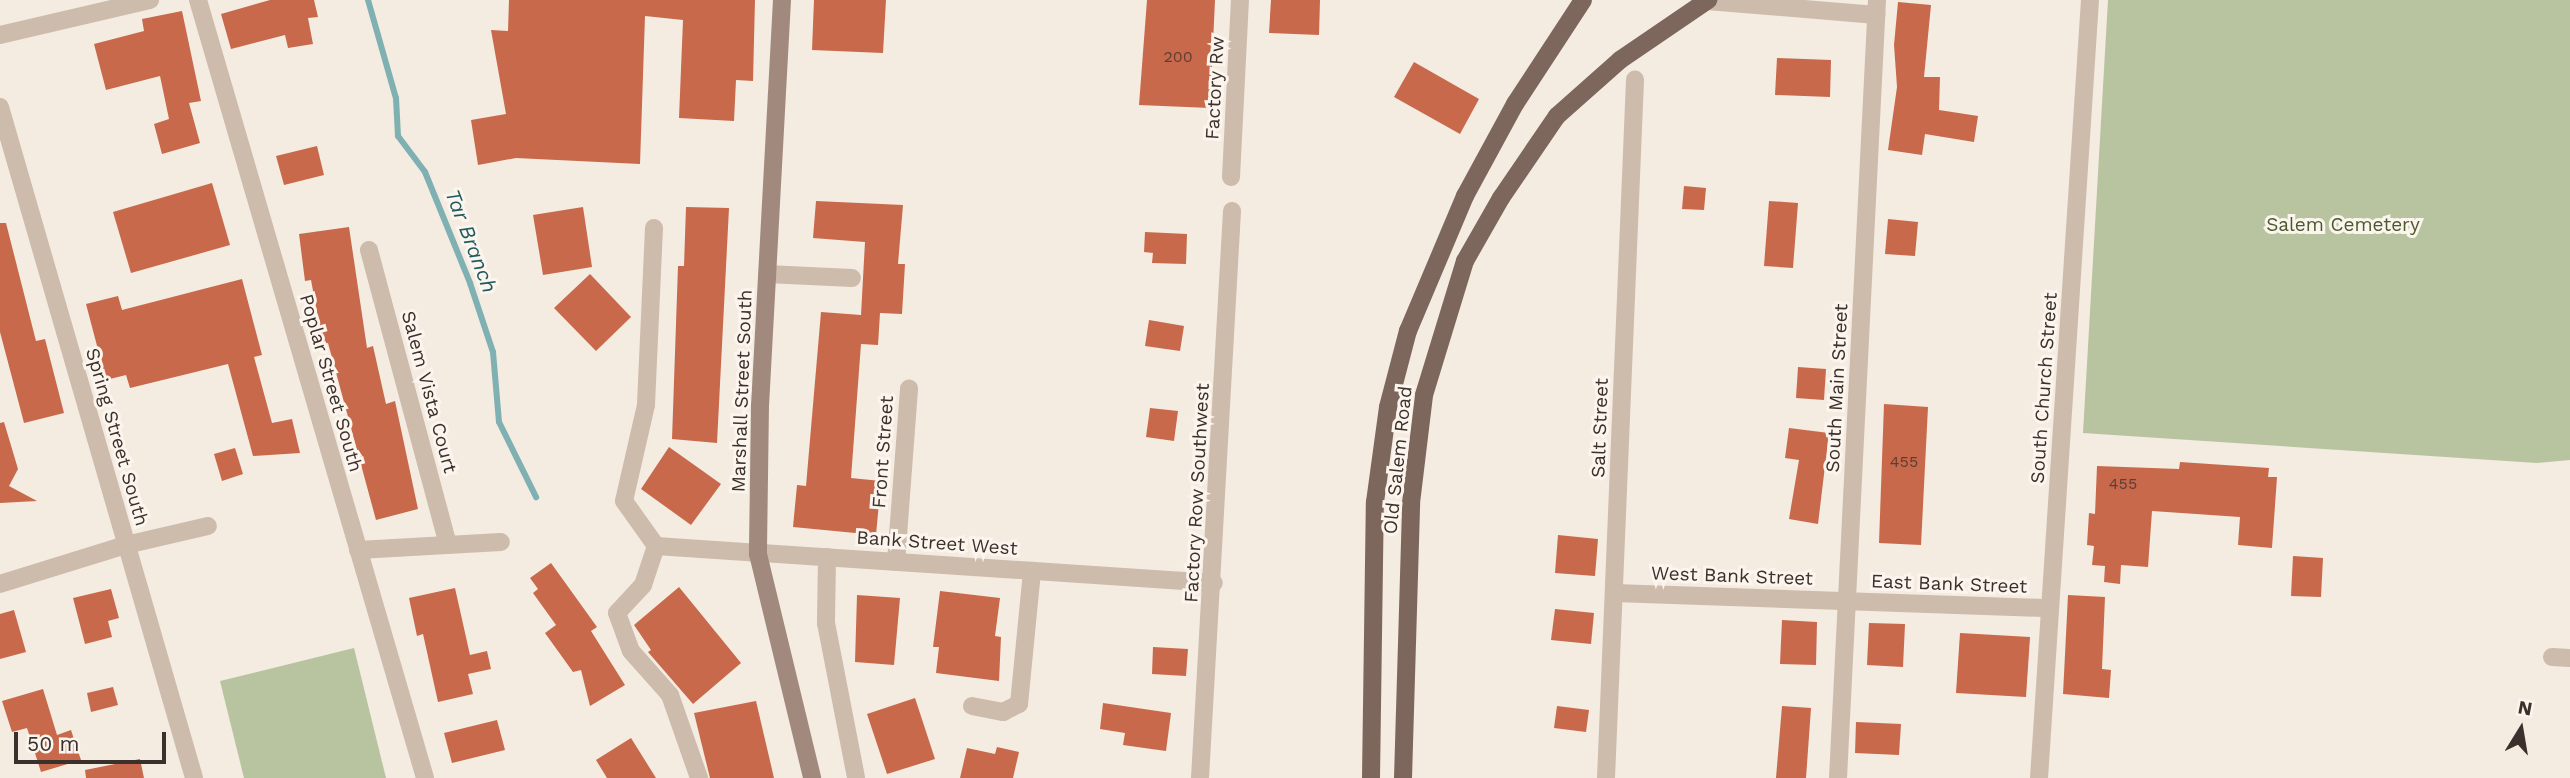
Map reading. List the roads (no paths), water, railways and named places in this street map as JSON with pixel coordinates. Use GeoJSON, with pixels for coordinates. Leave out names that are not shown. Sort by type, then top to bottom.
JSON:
{"type":"FeatureCollection","features":[{"type":"Feature","properties":{"kind":"main road","name":"Marshall Street South"},"geometry":{"type":"LineString","coordinates":[[782,0],[767,274],[758,554],[812,778]]}},
{"type":"Feature","properties":{"kind":"main road","name":"Old Salem Road"},"geometry":{"type":"LineString","coordinates":[[1371,778],[1375,502],[1388,407],[1408,331],[1465,196],[1515,104],[1583,0]]}},
{"type":"Feature","properties":{"kind":"main road","name":"Old Salem Road"},"geometry":{"type":"LineString","coordinates":[[1403,778],[1411,503],[1423,395],[1465,261],[1500,198],[1557,116],[1620,60],[1707,0]]}},
{"type":"Feature","properties":{"kind":"street"},"geometry":{"type":"LineString","coordinates":[[0,35],[150,0]]}},
{"type":"Feature","properties":{"kind":"street","name":"Poplar Street South"},"geometry":{"type":"LineString","coordinates":[[198,0],[425,778]]}},
{"type":"Feature","properties":{"kind":"street","name":"Factory Rw"},"geometry":{"type":"LineString","coordinates":[[1231,177],[1240,0]]}},
{"type":"Feature","properties":{"kind":"street","name":"Old Salem Road"},"geometry":{"type":"LineString","coordinates":[[1707,0],[1876,8]]}},
{"type":"Feature","properties":{"kind":"street","name":"South Church Street"},"geometry":{"type":"LineString","coordinates":[[2039,778],[2090,0]]}},
{"type":"Feature","properties":{"kind":"street","name":"South Main Street"},"geometry":{"type":"LineString","coordinates":[[1839,778],[1876,8]]}},
{"type":"Feature","properties":{"kind":"street","name":"Salt Street"},"geometry":{"type":"LineString","coordinates":[[1606,778],[1635,80]]}},
{"type":"Feature","properties":{"kind":"street","name":"Spring Street South"},"geometry":{"type":"LineString","coordinates":[[0,107],[194,778]]}},
{"type":"Feature","properties":{"kind":"street","name":"Factory Row Southwest"},"geometry":{"type":"LineString","coordinates":[[1200,778],[1214,583],[1233,211]]}},
{"type":"Feature","properties":{"kind":"street"},"geometry":{"type":"LineString","coordinates":[[654,228],[646,405],[624,501],[656,546],[643,585],[617,613],[631,651],[670,695],[699,778]]}},
{"type":"Feature","properties":{"kind":"street","name":"Salem Vista Court"},"geometry":{"type":"LineString","coordinates":[[369,250],[448,544]]}},
{"type":"Feature","properties":{"kind":"street"},"geometry":{"type":"LineString","coordinates":[[767,274],[852,278]]}},
{"type":"Feature","properties":{"kind":"street","name":"Front Street"},"geometry":{"type":"LineString","coordinates":[[897,562],[909,388]]}},
{"type":"Feature","properties":{"kind":"street"},"geometry":{"type":"LineString","coordinates":[[0,584],[126,545],[208,526]]}},
{"type":"Feature","properties":{"kind":"street"},"geometry":{"type":"LineString","coordinates":[[358,550],[501,542]]}},
{"type":"Feature","properties":{"kind":"street","name":"Bank Street West"},"geometry":{"type":"LineString","coordinates":[[656,546],[1214,583]]}},
{"type":"Feature","properties":{"kind":"street"},"geometry":{"type":"LineString","coordinates":[[827,557],[826,623],[856,777]]}},
{"type":"Feature","properties":{"kind":"street"},"geometry":{"type":"LineString","coordinates":[[972,706],[1003,712],[1019,704],[1032,571]]}},
{"type":"Feature","properties":{"kind":"street","name":"West Bank Street"},"geometry":{"type":"LineString","coordinates":[[1615,593],[1847,602]]}},
{"type":"Feature","properties":{"kind":"street","name":"East Bank Street"},"geometry":{"type":"LineString","coordinates":[[1847,602],[2049,608]]}},
{"type":"Feature","properties":{"kind":"waterway","name":"Tar Branch"},"geometry":{"type":"LineString","coordinates":[[368,0],[396,98],[398,136],[425,172],[470,283],[493,352],[499,422],[536,497]]}},
{"type":"Feature","properties":{"kind":"park label","name":"Salem Cemetery"},"geometry":{"type":"Point","coordinates":[2343,225]}}]}
